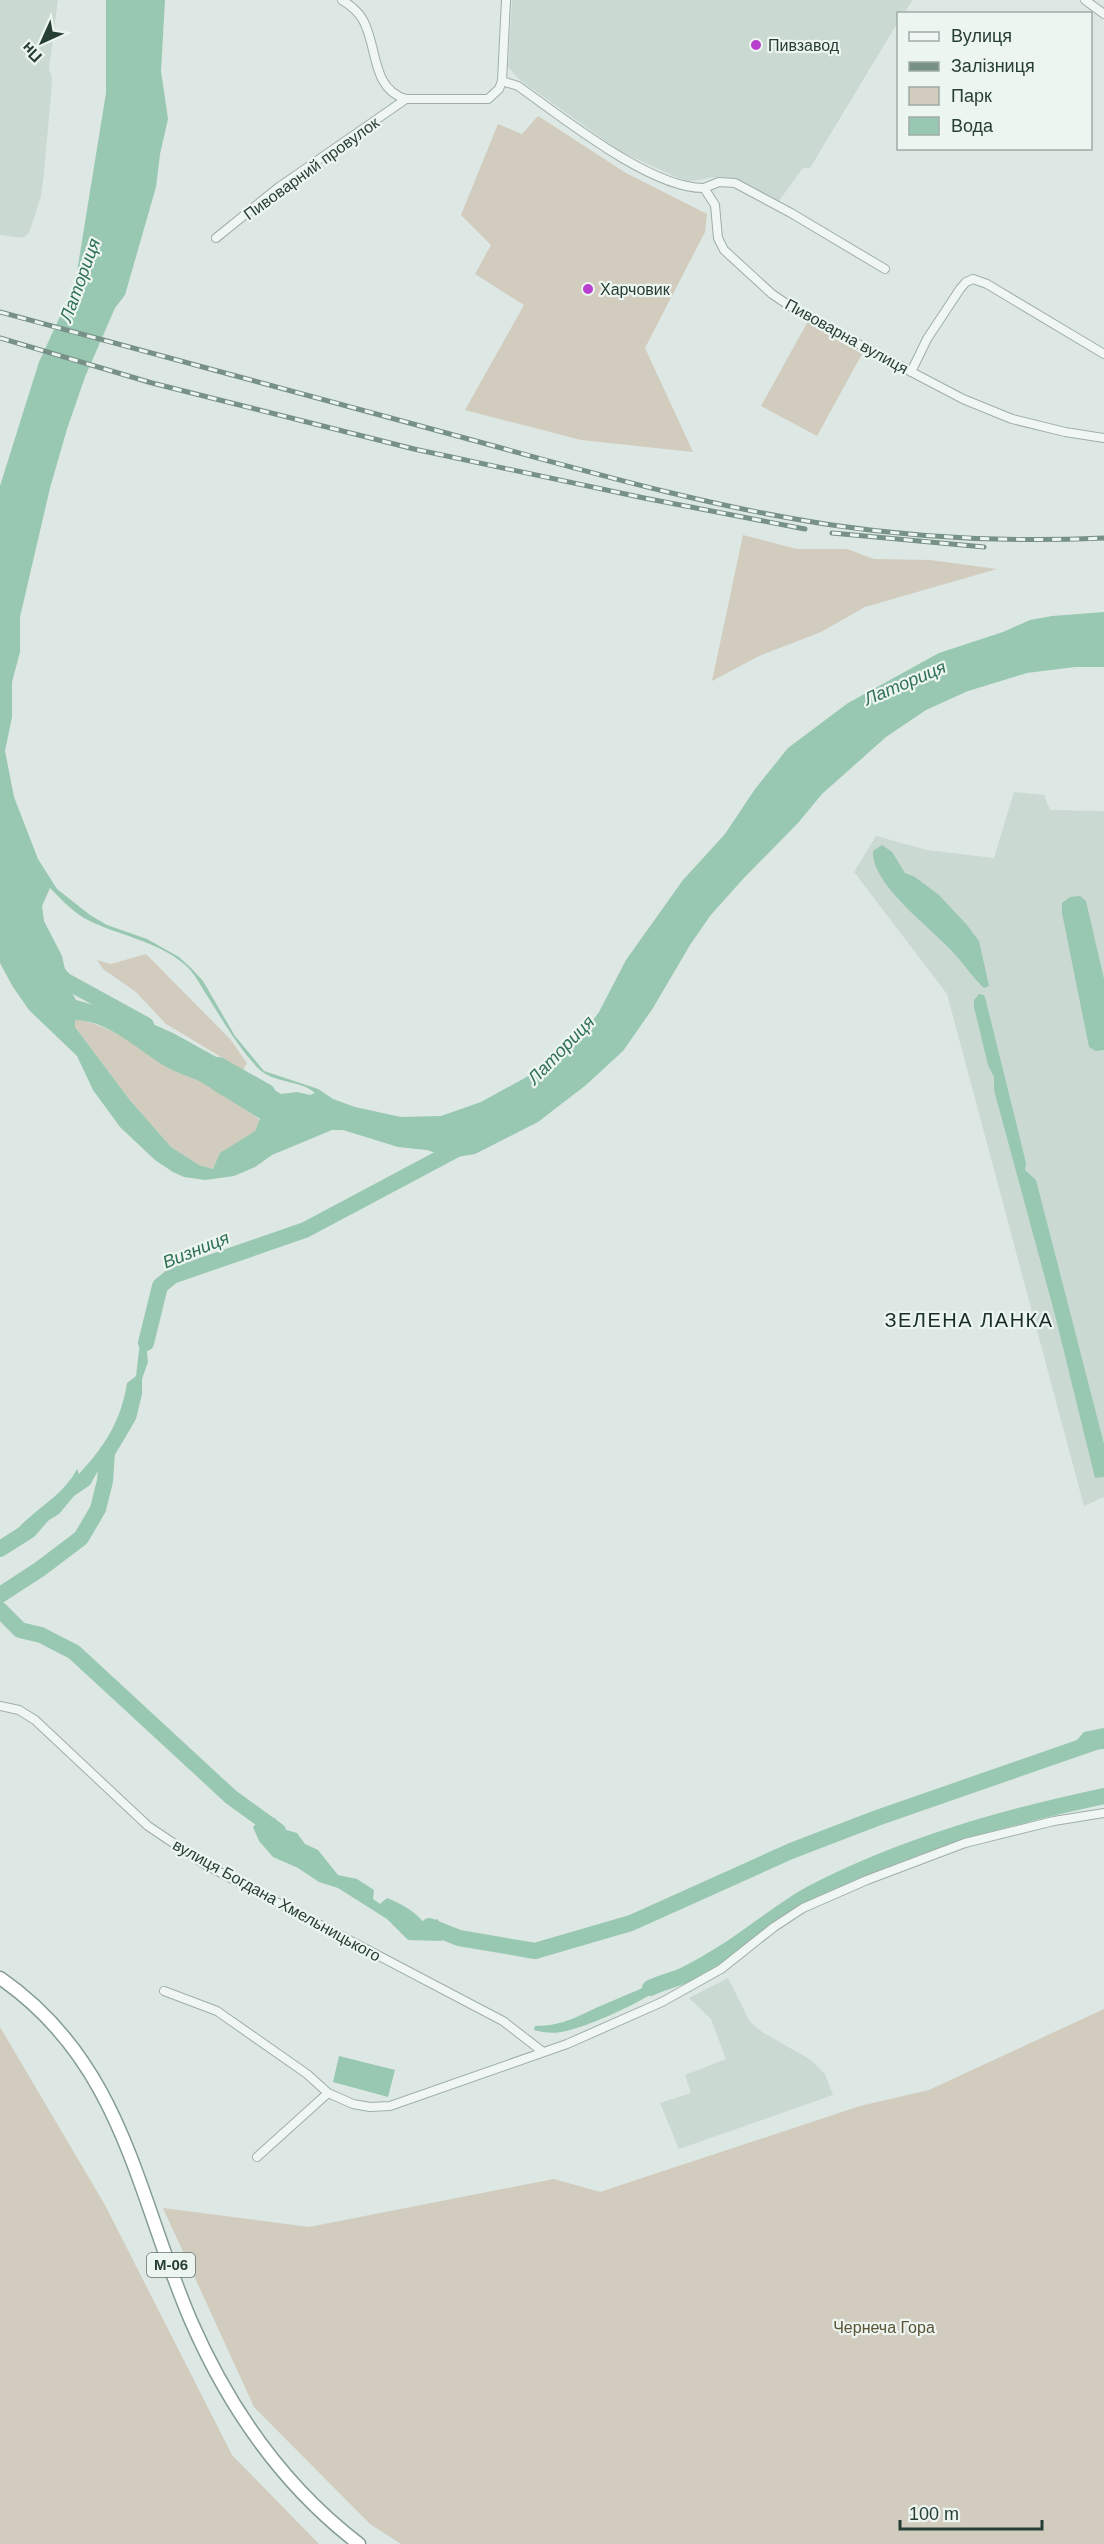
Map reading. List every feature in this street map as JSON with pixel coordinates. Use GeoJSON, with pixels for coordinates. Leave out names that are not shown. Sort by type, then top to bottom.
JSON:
{"type":"FeatureCollection","features":[{"type":"Feature","properties":{"kind":"highway","name":"М-06"},"geometry":{"type":"LineString","coordinates":[[0,1978],[39,2007],[52,2020],[67,2038],[106,2096],[131,2157],[190,2320],[213,2368],[235,2405],[285,2476],[311,2503],[359,2544]]}},
{"type":"Feature","properties":{"kind":"street"},"geometry":{"type":"LineString","coordinates":[[342,0],[362,19],[379,74],[387,88],[406,99],[488,99],[499,89],[502,81],[506,0]]}},
{"type":"Feature","properties":{"kind":"street"},"geometry":{"type":"LineString","coordinates":[[1085,0],[1104,14]]}},
{"type":"Feature","properties":{"kind":"street"},"geometry":{"type":"LineString","coordinates":[[502,81],[518,86],[611,151],[648,171],[690,188],[705,188],[719,182],[735,183],[791,213],[885,269]]}},
{"type":"Feature","properties":{"kind":"street","name":"Пивоварний провулок"},"geometry":{"type":"LineString","coordinates":[[216,238],[279,187],[406,99]]}},
{"type":"Feature","properties":{"kind":"street","name":"Пивоварна вулиця"},"geometry":{"type":"LineString","coordinates":[[705,188],[715,205],[718,238],[724,250],[772,294],[803,315],[963,399],[1012,419],[1065,432],[1104,438]]}},
{"type":"Feature","properties":{"kind":"street"},"geometry":{"type":"LineString","coordinates":[[911,372],[927,339],[960,289],[966,282],[973,279],[987,284],[1104,354]]}},
{"type":"Feature","properties":{"kind":"street","name":"вулиця Богдана Хмельницького"},"geometry":{"type":"LineString","coordinates":[[0,1706],[19,1710],[35,1720],[129,1809],[167,1840],[206,1865],[502,2021],[543,2052]]}},
{"type":"Feature","properties":{"kind":"street"},"geometry":{"type":"LineString","coordinates":[[164,1991],[218,2011],[307,2074],[328,2093],[352,2104],[370,2107],[390,2106],[567,2044],[689,1988],[721,1969],[774,1927],[803,1908],[867,1880],[965,1843],[1054,1821],[1104,1813]]}},
{"type":"Feature","properties":{"kind":"street"},"geometry":{"type":"LineString","coordinates":[[256,2157],[328,2093]]}},
{"type":"Feature","properties":{"kind":"shaded area"},"geometry":{"type":"Polygon","coordinates":[[[0,0],[58,0],[49,68],[52,77],[51,95],[41,196],[29,233],[23,238],[0,235],[0,0]]]}},
{"type":"Feature","properties":{"kind":"shaded area"},"geometry":{"type":"Polygon","coordinates":[[[512,0],[913,0],[905,12],[897,12],[897,24],[810,168],[803,168],[778,202],[740,181],[715,177],[687,182],[621,152],[520,80],[508,67],[512,0]]]}},
{"type":"Feature","properties":{"kind":"shaded area"},"geometry":{"type":"Polygon","coordinates":[[[1014,792],[1044,795],[1050,810],[1104,811],[1104,1497],[1084,1506],[947,994],[854,872],[876,836],[927,850],[994,858],[1014,792]]]}},
{"type":"Feature","properties":{"kind":"shaded area"},"geometry":{"type":"Polygon","coordinates":[[[728,1978],[750,2022],[762,2032],[811,2060],[825,2074],[833,2095],[679,2149],[660,2103],[691,2093],[685,2075],[726,2059],[711,2019],[689,1998],[728,1978]]]}},
{"type":"Feature","properties":{"kind":"green space","name":"Харчовик"},"geometry":{"type":"Polygon","coordinates":[[[538,116],[626,173],[707,214],[705,232],[645,348],[693,452],[581,440],[465,410],[524,305],[475,274],[491,245],[461,215],[498,124],[522,134],[538,116]]]}},
{"type":"Feature","properties":{"kind":"green space"},"geometry":{"type":"Polygon","coordinates":[[[807,323],[862,354],[817,436],[761,406],[807,323]]]}},
{"type":"Feature","properties":{"kind":"green space"},"geometry":{"type":"Polygon","coordinates":[[[743,535],[797,549],[847,549],[874,559],[930,560],[997,569],[865,607],[821,632],[759,656],[712,681],[743,535]]]}},
{"type":"Feature","properties":{"kind":"green space"},"geometry":{"type":"Polygon","coordinates":[[[146,954],[230,1039],[247,1063],[243,1070],[166,1024],[136,992],[103,969],[97,960],[111,964],[146,954]]]}},
{"type":"Feature","properties":{"kind":"green space"},"geometry":{"type":"Polygon","coordinates":[[[75,1019],[112,1031],[146,1051],[168,1068],[198,1080],[221,1093],[260,1120],[255,1131],[221,1153],[213,1169],[199,1165],[171,1147],[129,1099],[75,1027],[75,1019]]]}},
{"type":"Feature","properties":{"kind":"green space","name":"Чернеча Гора"},"geometry":{"type":"Polygon","coordinates":[[[1104,2009],[1104,2544],[401,2544],[370,2524],[254,2407],[163,2208],[309,2227],[554,2179],[600,2192],[860,2106],[929,2090],[1104,2009]]]}},
{"type":"Feature","properties":{"kind":"green space"},"geometry":{"type":"Polygon","coordinates":[[[0,2027],[105,2205],[232,2455],[319,2544],[0,2544],[0,2027]]]}},
{"type":"Feature","properties":{"kind":"water"},"geometry":{"type":"Polygon","coordinates":[[[106,0],[165,0],[161,71],[168,119],[156,187],[125,295],[115,308],[85,377],[50,488],[20,617],[20,652],[12,682],[12,717],[5,751],[14,797],[38,859],[57,889],[90,915],[107,925],[147,939],[179,957],[203,981],[235,1036],[264,1071],[318,1089],[333,1099],[355,1107],[401,1117],[441,1116],[481,1102],[561,1058],[577,1042],[599,1012],[626,960],[683,880],[725,834],[755,789],[788,748],[848,703],[939,653],[1003,632],[1030,620],[1052,616],[1104,612],[1104,667],[1075,667],[1027,673],[968,691],[926,710],[886,737],[822,794],[798,823],[710,916],[653,1008],[623,1051],[586,1085],[538,1122],[475,1154],[451,1158],[427,1150],[398,1147],[343,1130],[332,1130],[272,1155],[255,1167],[234,1176],[205,1180],[184,1177],[173,1172],[155,1160],[120,1127],[93,1090],[77,1056],[29,1010],[0,963],[0,486],[39,362],[75,284],[106,93],[106,0]],[[50,888],[42,906],[44,921],[62,956],[69,987],[76,1000],[137,1017],[173,1033],[229,1064],[241,1080],[265,1084],[281,1094],[297,1092],[310,1095],[315,1093],[301,1085],[271,1077],[258,1068],[237,1043],[194,975],[184,964],[148,943],[84,918],[50,888]],[[75,1020],[75,1027],[129,1099],[171,1147],[199,1165],[213,1169],[220,1153],[255,1131],[260,1119],[205,1084],[168,1068],[112,1031],[75,1020]]]}},
{"type":"Feature","properties":{"kind":"water"},"geometry":{"type":"Polygon","coordinates":[[[882,845],[892,852],[905,873],[915,877],[939,895],[967,925],[979,941],[989,986],[984,988],[950,949],[891,891],[875,864],[873,851],[882,845]]]}},
{"type":"Feature","properties":{"kind":"water"},"geometry":{"type":"Polygon","coordinates":[[[1080,896],[1086,901],[1104,979],[1104,1050],[1096,1051],[1089,1047],[1062,913],[1062,903],[1070,897],[1080,896]]]}},
{"type":"Feature","properties":{"kind":"water"},"geometry":{"type":"Polygon","coordinates":[[[979,994],[984,995],[986,1001],[1026,1163],[1025,1170],[1036,1180],[1104,1444],[1104,1477],[1095,1478],[1055,1315],[994,1090],[994,1077],[988,1065],[974,1007],[974,1000],[979,994]]]}},
{"type":"Feature","properties":{"kind":"water"},"geometry":{"type":"Polygon","coordinates":[[[157,1317],[154,1327],[155,1338],[147,1351],[148,1362],[142,1379],[142,1394],[136,1419],[111,1461],[100,1467],[90,1485],[74,1496],[59,1514],[49,1520],[34,1537],[17,1547],[7,1544],[22,1524],[61,1490],[77,1469],[79,1474],[104,1443],[121,1409],[127,1383],[136,1376],[141,1334],[157,1317]]]}},
{"type":"Feature","properties":{"kind":"water"},"geometry":{"type":"Polygon","coordinates":[[[1104,1728],[1104,1749],[1067,1751],[1084,1732],[1104,1728]]]}},
{"type":"Feature","properties":{"kind":"water"},"geometry":{"type":"Polygon","coordinates":[[[275,1818],[283,1829],[297,1833],[305,1844],[318,1850],[338,1875],[357,1879],[374,1890],[373,1899],[380,1904],[387,1898],[393,1900],[413,1912],[425,1924],[437,1919],[449,1934],[441,1941],[408,1940],[387,1919],[338,1888],[319,1882],[298,1868],[273,1857],[259,1841],[253,1827],[261,1819],[275,1818]]]}},
{"type":"Feature","properties":{"kind":"water"},"geometry":{"type":"Polygon","coordinates":[[[740,1942],[725,1957],[684,1979],[681,1977],[686,1967],[740,1942]]]}},
{"type":"Feature","properties":{"kind":"water"},"geometry":{"type":"Polygon","coordinates":[[[665,1976],[670,1980],[662,1987],[605,2017],[562,2032],[550,2033],[534,2030],[535,2026],[546,2026],[572,2019],[665,1976]]]}},
{"type":"Feature","properties":{"kind":"water"},"geometry":{"type":"Polygon","coordinates":[[[339,2056],[395,2070],[388,2097],[333,2082],[339,2056]]]}},
{"type":"Feature","properties":{"kind":"waterway","name":"Латориця"},"geometry":{"type":"LineString","coordinates":[[52,966],[64,980],[146,1025]]}},
{"type":"Feature","properties":{"kind":"waterway","name":"Латориця"},"geometry":{"type":"LineString","coordinates":[[219,1065],[267,1092]]}},
{"type":"Feature","properties":{"kind":"waterway","name":"Визниця"},"geometry":{"type":"LineString","coordinates":[[146,1343],[160,1286],[172,1276],[305,1230],[461,1147]]}},
{"type":"Feature","properties":{"kind":"waterway"},"geometry":{"type":"LineString","coordinates":[[0,1595],[81,1538],[98,1509],[105,1481],[107,1452]]}},
{"type":"Feature","properties":{"kind":"waterway","name":"Визниця"},"geometry":{"type":"LineString","coordinates":[[0,1549],[25,1533]]}},
{"type":"Feature","properties":{"kind":"waterway"},"geometry":{"type":"LineString","coordinates":[[0,1610],[20,1630],[41,1635],[74,1652],[231,1797],[278,1831]]}},
{"type":"Feature","properties":{"kind":"waterway"},"geometry":{"type":"LineString","coordinates":[[429,1926],[459,1938],[535,1951],[631,1923],[791,1851],[877,1818],[1104,1739]]}},
{"type":"Feature","properties":{"kind":"waterway"},"geometry":{"type":"LineString","coordinates":[[650,1988],[680,1977],[706,1963],[814,1892],[884,1860],[993,1823],[1104,1796]]}},
{"type":"Feature","properties":{"kind":"railway"},"geometry":{"type":"LineString","coordinates":[[0,312],[592,473],[736,508],[832,525],[933,536],[1002,539],[1104,538]]}},
{"type":"Feature","properties":{"kind":"railway"},"geometry":{"type":"LineString","coordinates":[[0,338],[152,383],[414,449],[644,498],[805,529]]}},
{"type":"Feature","properties":{"kind":"railway"},"geometry":{"type":"LineString","coordinates":[[832,533],[984,547]]}},
{"type":"Feature","properties":{"kind":"place","name":"Пивзавод"},"geometry":{"type":"Point","coordinates":[756,45]}},
{"type":"Feature","properties":{"kind":"place","name":"Харчовик"},"geometry":{"type":"Point","coordinates":[588,289]}},
{"type":"Feature","properties":{"kind":"district","name":"ЗЕЛЕНА ЛАНКА"},"geometry":{"type":"Point","coordinates":[969,1320]}}]}
